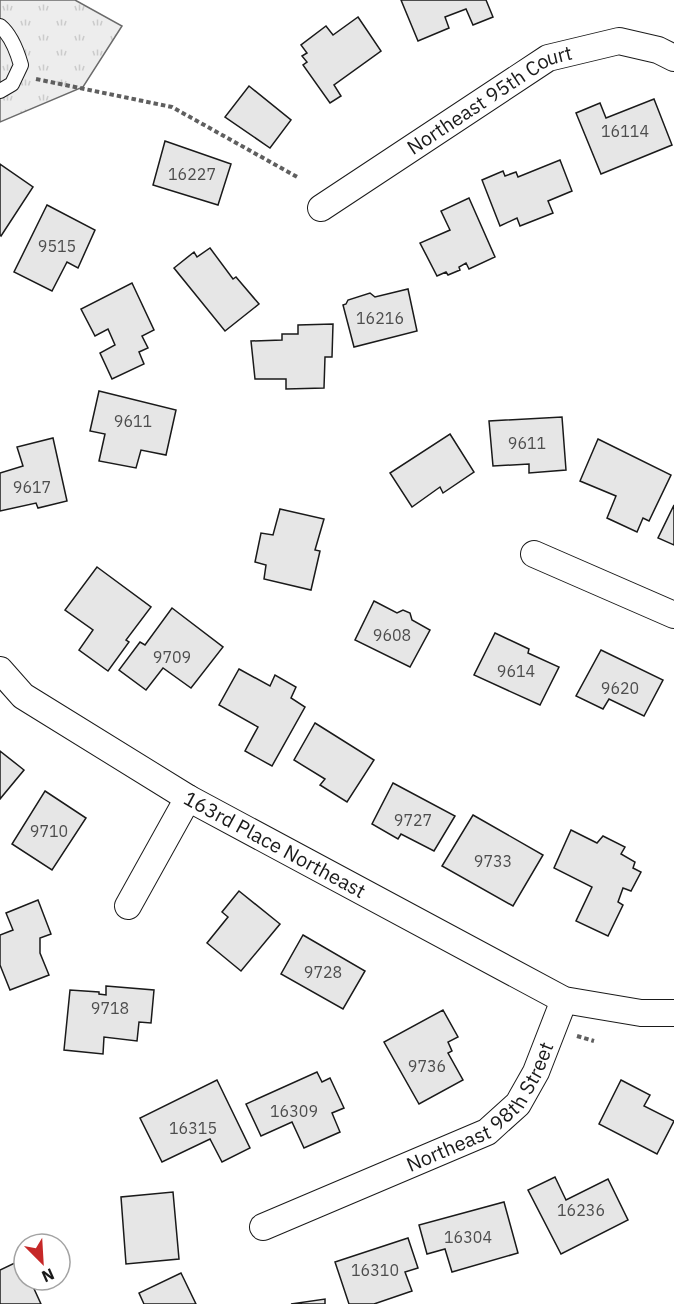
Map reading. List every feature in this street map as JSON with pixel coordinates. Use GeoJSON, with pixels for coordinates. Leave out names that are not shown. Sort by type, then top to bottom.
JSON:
{"type":"FeatureCollection","features":[{"type":"Feature","properties":{"kind":"street","name":"Northeast 95th Court"},"geometry":{"type":"LineString","coordinates":[[321,208],[548,58],[619,41],[658,50],[674,58]]}},
{"type":"Feature","properties":{"kind":"street"},"geometry":{"type":"LineString","coordinates":[[534,554],[674,615]]}},
{"type":"Feature","properties":{"kind":"street","name":"163rd Place Northeast"},"geometry":{"type":"LineString","coordinates":[[0,670],[23,696],[188,798],[564,1000]]}},
{"type":"Feature","properties":{"kind":"street"},"geometry":{"type":"LineString","coordinates":[[128,906],[188,798]]}},
{"type":"Feature","properties":{"kind":"street"},"geometry":{"type":"LineString","coordinates":[[564,1000],[641,1013],[674,1013]]}},
{"type":"Feature","properties":{"kind":"street","name":"Northeast 98th Street"},"geometry":{"type":"LineString","coordinates":[[263,1227],[487,1132],[519,1104],[536,1072],[564,1000]]}},
{"type":"Feature","properties":{"kind":"lane"},"geometry":{"type":"LineString","coordinates":[[0,26],[16,50],[21,65],[12,84],[0,91]]}},
{"type":"Feature","properties":{"kind":"path"},"geometry":{"type":"LineString","coordinates":[[16,75],[172,107],[299,178]]}},
{"type":"Feature","properties":{"kind":"green space"},"geometry":{"type":"Polygon","coordinates":[[[0,0],[75,0],[122,26],[83,87],[0,122],[0,0]]]}},
{"type":"Feature","properties":{"kind":"building"},"geometry":{"type":"Polygon","coordinates":[[[401,0],[486,0],[493,17],[473,25],[466,9],[445,17],[449,28],[418,41],[401,0]]]}},
{"type":"Feature","properties":{"kind":"building"},"geometry":{"type":"Polygon","coordinates":[[[358,17],[381,51],[334,85],[341,96],[330,103],[303,65],[307,62],[302,56],[307,53],[301,45],[326,26],[333,35],[358,17]]]}},
{"type":"Feature","properties":{"kind":"building"},"geometry":{"type":"Polygon","coordinates":[[[249,86],[291,120],[270,148],[225,117],[249,86]]]}},
{"type":"Feature","properties":{"kind":"building"},"geometry":{"type":"Polygon","coordinates":[[[654,99],[672,145],[601,174],[576,113],[600,103],[606,118],[654,99]]]}},
{"type":"Feature","properties":{"kind":"building"},"geometry":{"type":"Polygon","coordinates":[[[165,141],[231,164],[218,205],[153,185],[165,141]]]}},
{"type":"Feature","properties":{"kind":"building"},"geometry":{"type":"Polygon","coordinates":[[[560,160],[572,191],[548,201],[553,213],[520,226],[517,218],[500,226],[482,180],[503,171],[505,176],[516,172],[518,177],[560,160]]]}},
{"type":"Feature","properties":{"kind":"building"},"geometry":{"type":"Polygon","coordinates":[[[0,164],[33,187],[1,236],[0,235],[0,164]]]}},
{"type":"Feature","properties":{"kind":"building"},"geometry":{"type":"Polygon","coordinates":[[[469,198],[495,257],[469,269],[466,263],[459,267],[460,270],[448,275],[446,272],[437,276],[420,243],[450,230],[441,211],[469,198]]]}},
{"type":"Feature","properties":{"kind":"building"},"geometry":{"type":"Polygon","coordinates":[[[47,205],[95,230],[78,268],[67,262],[52,291],[14,272],[47,205]]]}},
{"type":"Feature","properties":{"kind":"building"},"geometry":{"type":"Polygon","coordinates":[[[210,248],[233,279],[236,277],[259,304],[225,331],[174,268],[194,252],[197,257],[210,248]]]}},
{"type":"Feature","properties":{"kind":"building"},"geometry":{"type":"Polygon","coordinates":[[[132,283],[154,330],[142,336],[148,348],[139,352],[144,364],[112,379],[100,353],[115,345],[108,329],[95,336],[81,309],[132,283]]]}},
{"type":"Feature","properties":{"kind":"building"},"geometry":{"type":"Polygon","coordinates":[[[408,289],[417,331],[354,347],[343,305],[348,300],[370,293],[375,297],[408,289]]]}},
{"type":"Feature","properties":{"kind":"building"},"geometry":{"type":"Polygon","coordinates":[[[333,324],[332,357],[325,357],[324,388],[286,389],[286,379],[255,379],[251,341],[282,340],[282,334],[298,334],[298,325],[333,324]]]}},
{"type":"Feature","properties":{"kind":"building"},"geometry":{"type":"Polygon","coordinates":[[[99,391],[176,410],[166,455],[141,450],[136,468],[99,461],[105,434],[90,431],[99,391]]]}},
{"type":"Feature","properties":{"kind":"building"},"geometry":{"type":"Polygon","coordinates":[[[562,417],[566,470],[529,473],[529,464],[493,466],[489,421],[562,417]]]}},
{"type":"Feature","properties":{"kind":"building"},"geometry":{"type":"Polygon","coordinates":[[[450,434],[474,472],[443,493],[440,487],[412,507],[390,473],[450,434]]]}},
{"type":"Feature","properties":{"kind":"building"},"geometry":{"type":"Polygon","coordinates":[[[53,438],[67,501],[38,508],[36,503],[0,511],[0,473],[23,466],[17,447],[53,438]]]}},
{"type":"Feature","properties":{"kind":"building"},"geometry":{"type":"Polygon","coordinates":[[[598,439],[671,475],[649,521],[643,518],[637,532],[607,518],[616,496],[580,481],[598,439]]]}},
{"type":"Feature","properties":{"kind":"building"},"geometry":{"type":"Polygon","coordinates":[[[674,505],[674,545],[658,538],[674,505]]]}},
{"type":"Feature","properties":{"kind":"building"},"geometry":{"type":"Polygon","coordinates":[[[280,509],[324,519],[315,550],[320,551],[311,590],[264,579],[266,565],[255,562],[261,533],[273,535],[280,509]]]}},
{"type":"Feature","properties":{"kind":"building"},"geometry":{"type":"Polygon","coordinates":[[[97,567],[151,607],[126,640],[129,642],[108,671],[79,650],[93,630],[65,610],[97,567]]]}},
{"type":"Feature","properties":{"kind":"building"},"geometry":{"type":"Polygon","coordinates":[[[374,601],[397,613],[403,610],[410,613],[412,620],[430,630],[410,667],[355,640],[374,601]]]}},
{"type":"Feature","properties":{"kind":"building"},"geometry":{"type":"Polygon","coordinates":[[[172,608],[223,647],[191,688],[163,668],[146,690],[119,670],[140,642],[145,645],[172,608]]]}},
{"type":"Feature","properties":{"kind":"building"},"geometry":{"type":"Polygon","coordinates":[[[495,633],[529,649],[528,653],[559,667],[540,705],[474,675],[495,633]]]}},
{"type":"Feature","properties":{"kind":"building"},"geometry":{"type":"Polygon","coordinates":[[[601,650],[663,680],[644,716],[609,699],[603,709],[576,696],[601,650]]]}},
{"type":"Feature","properties":{"kind":"building"},"geometry":{"type":"Polygon","coordinates":[[[239,669],[270,686],[275,675],[296,687],[291,698],[305,707],[272,766],[245,751],[258,727],[219,705],[239,669]]]}},
{"type":"Feature","properties":{"kind":"building"},"geometry":{"type":"Polygon","coordinates":[[[315,723],[374,760],[347,802],[320,785],[325,779],[294,760],[315,723]]]}},
{"type":"Feature","properties":{"kind":"building"},"geometry":{"type":"Polygon","coordinates":[[[0,751],[24,770],[0,799],[0,751]]]}},
{"type":"Feature","properties":{"kind":"building"},"geometry":{"type":"Polygon","coordinates":[[[393,783],[455,816],[434,851],[401,834],[398,839],[372,824],[393,783]]]}},
{"type":"Feature","properties":{"kind":"building"},"geometry":{"type":"Polygon","coordinates":[[[45,791],[86,818],[52,870],[12,844],[45,791]]]}},
{"type":"Feature","properties":{"kind":"building"},"geometry":{"type":"Polygon","coordinates":[[[473,815],[543,855],[513,906],[442,866],[473,815]]]}},
{"type":"Feature","properties":{"kind":"building"},"geometry":{"type":"Polygon","coordinates":[[[571,830],[597,843],[603,836],[625,847],[621,854],[635,862],[633,868],[641,872],[631,891],[623,888],[618,902],[623,905],[608,936],[576,921],[592,887],[554,868],[571,830]]]}},
{"type":"Feature","properties":{"kind":"building"},"geometry":{"type":"Polygon","coordinates":[[[239,891],[280,924],[241,971],[207,943],[228,917],[222,912],[239,891]]]}},
{"type":"Feature","properties":{"kind":"building"},"geometry":{"type":"Polygon","coordinates":[[[38,900],[51,934],[40,938],[40,953],[49,975],[10,990],[0,965],[0,935],[13,930],[6,913],[38,900]]]}},
{"type":"Feature","properties":{"kind":"building"},"geometry":{"type":"Polygon","coordinates":[[[303,935],[365,971],[343,1009],[281,974],[303,935]]]}},
{"type":"Feature","properties":{"kind":"building"},"geometry":{"type":"Polygon","coordinates":[[[106,986],[154,990],[151,1023],[139,1022],[137,1041],[104,1037],[103,1054],[64,1050],[70,990],[99,992],[99,994],[106,995],[106,986]]]}},
{"type":"Feature","properties":{"kind":"building"},"geometry":{"type":"Polygon","coordinates":[[[443,1010],[458,1037],[448,1042],[452,1051],[448,1053],[463,1080],[419,1104],[384,1042],[443,1010]]]}},
{"type":"Feature","properties":{"kind":"building"},"geometry":{"type":"Polygon","coordinates":[[[317,1072],[322,1082],[330,1078],[344,1108],[332,1113],[340,1132],[304,1148],[292,1122],[261,1136],[246,1104],[317,1072]]]}},
{"type":"Feature","properties":{"kind":"building"},"geometry":{"type":"Polygon","coordinates":[[[217,1080],[250,1148],[222,1162],[210,1139],[162,1162],[140,1118],[217,1080]]]}},
{"type":"Feature","properties":{"kind":"building"},"geometry":{"type":"Polygon","coordinates":[[[621,1080],[650,1095],[644,1106],[674,1121],[657,1154],[599,1124],[621,1080]]]}},
{"type":"Feature","properties":{"kind":"building"},"geometry":{"type":"Polygon","coordinates":[[[555,1177],[566,1200],[608,1179],[628,1220],[561,1254],[528,1190],[555,1177]]]}},
{"type":"Feature","properties":{"kind":"building"},"geometry":{"type":"Polygon","coordinates":[[[173,1192],[179,1259],[126,1264],[121,1197],[173,1192]]]}},
{"type":"Feature","properties":{"kind":"building"},"geometry":{"type":"Polygon","coordinates":[[[504,1202],[518,1253],[452,1272],[445,1249],[427,1254],[419,1225],[504,1202]]]}},
{"type":"Feature","properties":{"kind":"building"},"geometry":{"type":"Polygon","coordinates":[[[408,1238],[418,1268],[405,1272],[412,1291],[374,1304],[349,1304],[335,1262],[408,1238]]]}},
{"type":"Feature","properties":{"kind":"building"},"geometry":{"type":"Polygon","coordinates":[[[12,1264],[12,1292],[36,1292],[41,1304],[0,1304],[0,1270],[12,1264]]]}},
{"type":"Feature","properties":{"kind":"building"},"geometry":{"type":"Polygon","coordinates":[[[181,1273],[196,1304],[144,1304],[139,1293],[181,1273]]]}},
{"type":"Feature","properties":{"kind":"building"},"geometry":{"type":"Polygon","coordinates":[[[325,1299],[325,1304],[291,1304],[325,1299]]]}}]}
